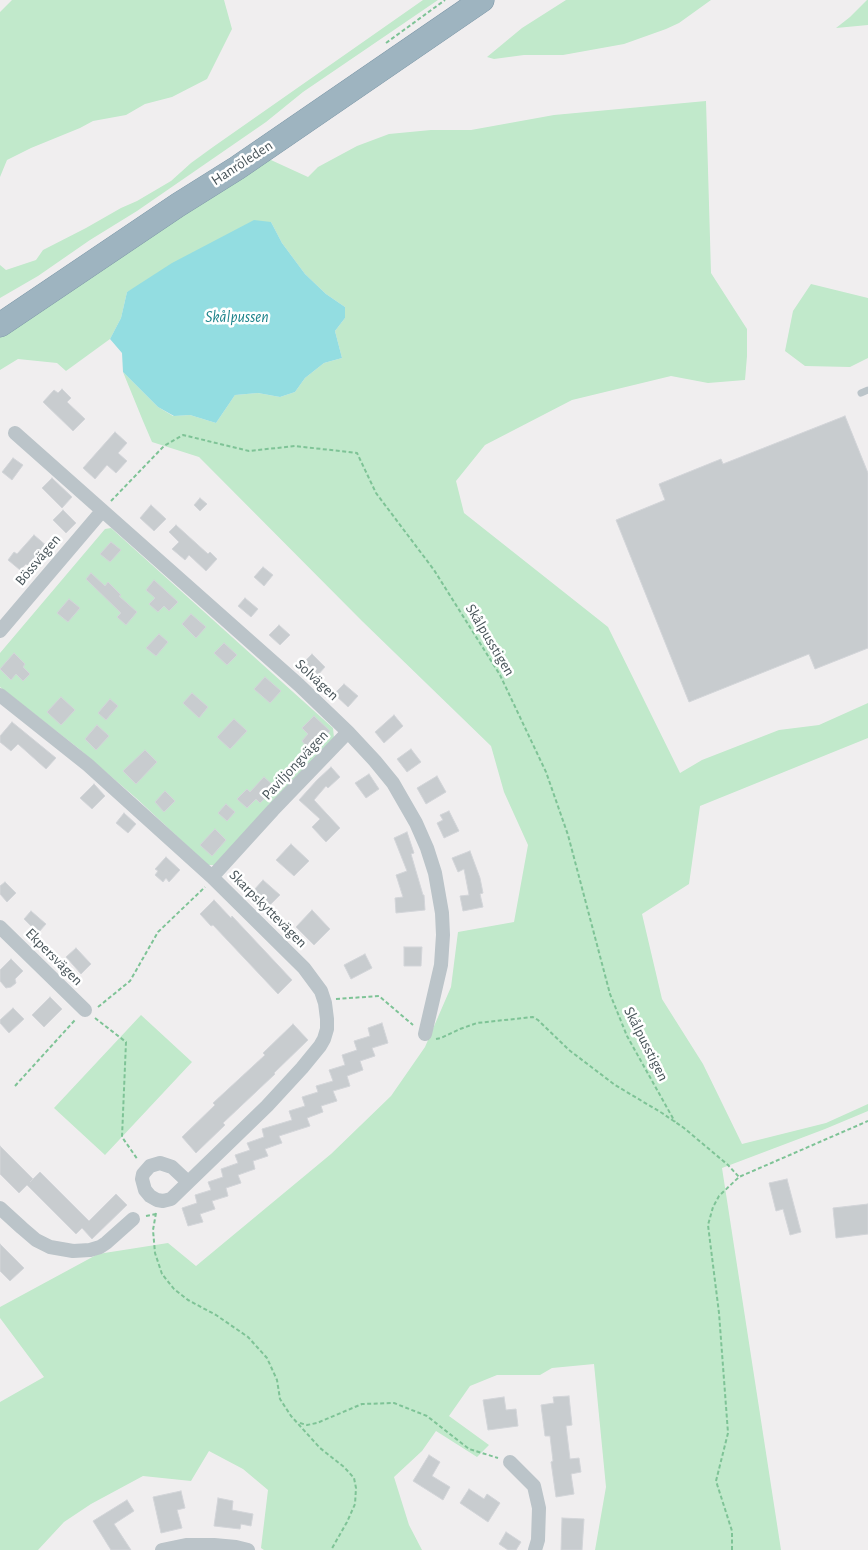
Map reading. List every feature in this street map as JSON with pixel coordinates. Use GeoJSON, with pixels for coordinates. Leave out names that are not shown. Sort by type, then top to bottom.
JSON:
{"type":"FeatureCollection","features":[{"type":"Feature","properties":{"kind":"highway","name":"Hanröleden"},"geometry":{"type":"LineString","coordinates":[[0,325],[161,216],[236,168],[482,0]]}},
{"type":"Feature","properties":{"kind":"street","name":"Solvägen"},"geometry":{"type":"LineString","coordinates":[[15,433],[348,732],[375,760],[401,796],[427,848],[435,873],[442,913],[443,935],[439,979],[425,1034]]}},
{"type":"Feature","properties":{"kind":"street","name":"Bössvägen"},"geometry":{"type":"LineString","coordinates":[[0,631],[102,511]]}},
{"type":"Feature","properties":{"kind":"street","name":"Skarpskyttevägen"},"geometry":{"type":"LineString","coordinates":[[0,695],[88,765],[212,877],[304,968],[324,999],[327,1029],[320,1046],[267,1106],[171,1199]]}},
{"type":"Feature","properties":{"kind":"street","name":"Paviljongvägen"},"geometry":{"type":"LineString","coordinates":[[212,877],[348,732]]}},
{"type":"Feature","properties":{"kind":"street","name":"Ekpersvägen"},"geometry":{"type":"LineString","coordinates":[[0,927],[85,1010]]}},
{"type":"Feature","properties":{"kind":"street"},"geometry":{"type":"LineString","coordinates":[[171,1199],[157,1200],[145,1190],[142,1179],[146,1169],[155,1164],[172,1167],[188,1182]]}},
{"type":"Feature","properties":{"kind":"street"},"geometry":{"type":"LineString","coordinates":[[0,1208],[36,1240],[50,1247],[73,1251],[90,1250],[100,1247],[133,1219]]}},
{"type":"Feature","properties":{"kind":"street"},"geometry":{"type":"LineString","coordinates":[[510,1462],[534,1486],[539,1508],[538,1540],[535,1550]]}},
{"type":"Feature","properties":{"kind":"street"},"geometry":{"type":"LineString","coordinates":[[162,1550],[186,1545],[214,1545],[248,1550]]}},
{"type":"Feature","properties":{"kind":"path","name":"Skålpusstigen"},"geometry":{"type":"LineString","coordinates":[[102,511],[164,446],[183,435],[249,451],[295,446],[357,453],[376,493],[434,570],[500,675],[546,772],[565,826],[610,994],[626,1036],[675,1122]]}},
{"type":"Feature","properties":{"kind":"path"},"geometry":{"type":"LineString","coordinates":[[15,1086],[85,1010],[98,1008],[130,981],[158,932],[202,889]]}},
{"type":"Feature","properties":{"kind":"path"},"geometry":{"type":"LineString","coordinates":[[324,999],[378,996],[433,1039],[441,1038],[460,1029],[477,1024],[533,1017],[569,1050],[615,1085],[675,1122],[706,1146],[739,1177]]}},
{"type":"Feature","properties":{"kind":"path"},"geometry":{"type":"LineString","coordinates":[[85,1010],[126,1042],[122,1137],[146,1169]]}},
{"type":"Feature","properties":{"kind":"path"},"geometry":{"type":"LineString","coordinates":[[732,1550],[732,1531],[716,1481],[728,1433],[719,1313],[708,1225],[713,1207],[719,1196],[739,1177],[868,1121]]}},
{"type":"Feature","properties":{"kind":"path"},"geometry":{"type":"LineString","coordinates":[[171,1199],[156,1214],[153,1230],[154,1253],[162,1274],[174,1290],[188,1300],[216,1314],[248,1337],[268,1358],[277,1380],[280,1399],[292,1416],[320,1448],[344,1467],[354,1478],[356,1488],[355,1504],[331,1550]]}},
{"type":"Feature","properties":{"kind":"path"},"geometry":{"type":"LineString","coordinates":[[299,1423],[308,1425],[317,1423],[362,1404],[394,1403],[427,1416],[469,1449],[510,1462]]}},
{"type":"Feature","properties":{"kind":"green space"},"geometry":{"type":"Polygon","coordinates":[[[12,0],[224,0],[232,29],[207,79],[172,97],[145,104],[126,115],[93,121],[31,148],[7,160],[0,177],[0,12],[12,0]]]}},
{"type":"Feature","properties":{"kind":"green space"},"geometry":{"type":"Polygon","coordinates":[[[423,0],[438,0],[303,92],[266,122],[137,211],[90,240],[38,276],[0,298],[0,265],[6,270],[36,260],[43,250],[171,181],[213,147],[423,0]]]}},
{"type":"Feature","properties":{"kind":"green space"},"geometry":{"type":"Polygon","coordinates":[[[566,0],[711,0],[679,23],[624,44],[563,55],[524,55],[494,59],[487,57],[522,28],[566,0]]]}},
{"type":"Feature","properties":{"kind":"green space"},"geometry":{"type":"Polygon","coordinates":[[[867,0],[868,25],[836,28],[850,17],[867,0]]]}},
{"type":"Feature","properties":{"kind":"green space"},"geometry":{"type":"Polygon","coordinates":[[[706,101],[711,273],[747,329],[745,380],[708,383],[671,376],[572,400],[485,445],[456,481],[464,513],[608,627],[680,773],[702,760],[779,730],[819,725],[868,703],[868,738],[700,806],[689,884],[642,914],[662,999],[703,1064],[742,1144],[826,1123],[868,1104],[868,1111],[722,1168],[781,1550],[595,1550],[606,1487],[594,1364],[552,1368],[540,1375],[497,1375],[470,1386],[449,1416],[489,1445],[477,1457],[436,1431],[422,1451],[394,1477],[409,1525],[422,1550],[264,1550],[261,1548],[268,1490],[243,1469],[209,1451],[191,1481],[143,1476],[91,1504],[64,1522],[38,1550],[0,1550],[0,1402],[44,1377],[0,1318],[0,1307],[98,1254],[168,1243],[196,1266],[331,1154],[391,1096],[425,1047],[451,987],[458,932],[514,922],[528,845],[504,792],[491,746],[362,621],[199,457],[152,442],[143,421],[123,372],[158,407],[173,416],[190,415],[216,423],[235,395],[258,393],[280,397],[295,392],[305,378],[324,363],[342,358],[335,331],[345,318],[345,307],[326,294],[305,274],[282,243],[271,222],[127,292],[121,318],[110,339],[66,371],[57,363],[18,359],[0,370],[0,330],[260,155],[308,177],[318,167],[357,146],[389,134],[431,130],[471,130],[554,115],[706,101]]]}},
{"type":"Feature","properties":{"kind":"green space"},"geometry":{"type":"Polygon","coordinates":[[[811,284],[868,298],[868,358],[850,367],[805,366],[785,351],[793,311],[811,284]]]}},
{"type":"Feature","properties":{"kind":"green space"},"geometry":{"type":"Polygon","coordinates":[[[111,528],[333,728],[334,738],[216,865],[208,865],[136,798],[78,748],[0,687],[0,653],[105,529],[111,528]]]}},
{"type":"Feature","properties":{"kind":"green space"},"geometry":{"type":"Polygon","coordinates":[[[141,1015],[192,1062],[105,1155],[54,1108],[141,1015]]]}},
{"type":"Feature","properties":{"kind":"water","name":"Skålpussen"},"geometry":{"type":"Polygon","coordinates":[[[254,220],[271,222],[282,243],[305,274],[326,294],[345,307],[345,318],[335,331],[342,358],[324,363],[305,378],[295,392],[280,397],[258,393],[235,395],[216,423],[190,415],[174,416],[158,407],[123,372],[122,353],[110,339],[121,318],[127,292],[172,263],[254,220]]]}},
{"type":"Feature","properties":{"kind":"building"},"geometry":{"type":"Polygon","coordinates":[[[62,389],[71,398],[67,402],[85,419],[73,431],[43,402],[54,390],[58,393],[62,389]]]}},
{"type":"Feature","properties":{"kind":"building"},"geometry":{"type":"Polygon","coordinates":[[[845,416],[868,473],[868,648],[815,669],[809,654],[689,702],[616,520],[665,500],[659,484],[721,459],[723,464],[845,416]]]}},
{"type":"Feature","properties":{"kind":"building"},"geometry":{"type":"Polygon","coordinates":[[[115,432],[127,443],[118,453],[127,461],[116,473],[107,465],[95,479],[83,468],[115,432]]]}},
{"type":"Feature","properties":{"kind":"building"},"geometry":{"type":"Polygon","coordinates":[[[13,458],[23,465],[12,480],[2,472],[13,458]]]}},
{"type":"Feature","properties":{"kind":"building"},"geometry":{"type":"Polygon","coordinates":[[[52,478],[72,497],[62,508],[42,488],[52,478]]]}},
{"type":"Feature","properties":{"kind":"building"},"geometry":{"type":"Polygon","coordinates":[[[200,498],[207,504],[200,511],[194,505],[200,498]]]}},
{"type":"Feature","properties":{"kind":"building"},"geometry":{"type":"Polygon","coordinates":[[[151,505],[166,519],[154,531],[140,518],[151,505]]]}},
{"type":"Feature","properties":{"kind":"building"},"geometry":{"type":"Polygon","coordinates":[[[63,510],[76,523],[66,533],[53,520],[63,510]]]}},
{"type":"Feature","properties":{"kind":"building"},"geometry":{"type":"Polygon","coordinates":[[[176,525],[208,554],[210,552],[217,559],[206,571],[189,555],[185,560],[172,549],[179,542],[169,532],[176,525]]]}},
{"type":"Feature","properties":{"kind":"building"},"geometry":{"type":"Polygon","coordinates":[[[34,535],[48,547],[31,568],[26,564],[20,570],[8,560],[14,552],[17,554],[34,535]]]}},
{"type":"Feature","properties":{"kind":"building"},"geometry":{"type":"Polygon","coordinates":[[[111,542],[121,550],[110,562],[100,554],[111,542]]]}},
{"type":"Feature","properties":{"kind":"building"},"geometry":{"type":"Polygon","coordinates":[[[263,567],[273,575],[264,586],[254,577],[263,567]]]}},
{"type":"Feature","properties":{"kind":"building"},"geometry":{"type":"Polygon","coordinates":[[[91,573],[105,586],[108,582],[121,595],[119,596],[137,612],[126,625],[117,617],[121,613],[86,579],[91,573]]]}},
{"type":"Feature","properties":{"kind":"building"},"geometry":{"type":"Polygon","coordinates":[[[154,580],[178,602],[169,611],[164,606],[158,612],[149,604],[155,598],[146,590],[154,580]]]}},
{"type":"Feature","properties":{"kind":"building"},"geometry":{"type":"Polygon","coordinates":[[[245,598],[258,609],[251,617],[238,606],[245,598]]]}},
{"type":"Feature","properties":{"kind":"building"},"geometry":{"type":"Polygon","coordinates":[[[69,599],[80,608],[68,622],[57,613],[69,599]]]}},
{"type":"Feature","properties":{"kind":"building"},"geometry":{"type":"Polygon","coordinates":[[[191,614],[206,627],[196,638],[182,624],[191,614]]]}},
{"type":"Feature","properties":{"kind":"building"},"geometry":{"type":"Polygon","coordinates":[[[279,625],[290,635],[280,645],[269,635],[279,625]]]}},
{"type":"Feature","properties":{"kind":"building"},"geometry":{"type":"Polygon","coordinates":[[[159,634],[168,642],[156,656],[146,648],[159,634]]]}},
{"type":"Feature","properties":{"kind":"building"},"geometry":{"type":"Polygon","coordinates":[[[224,643],[237,655],[227,665],[214,653],[224,643]]]}},
{"type":"Feature","properties":{"kind":"building"},"geometry":{"type":"Polygon","coordinates":[[[14,653],[25,664],[23,667],[30,674],[23,681],[16,674],[11,680],[0,669],[14,653]]]}},
{"type":"Feature","properties":{"kind":"building"},"geometry":{"type":"Polygon","coordinates":[[[312,654],[325,667],[316,677],[302,664],[312,654]]]}},
{"type":"Feature","properties":{"kind":"building"},"geometry":{"type":"Polygon","coordinates":[[[265,677],[281,691],[270,703],[254,689],[265,677]]]}},
{"type":"Feature","properties":{"kind":"building"},"geometry":{"type":"Polygon","coordinates":[[[344,684],[358,696],[348,707],[334,694],[344,684]]]}},
{"type":"Feature","properties":{"kind":"building"},"geometry":{"type":"Polygon","coordinates":[[[192,693],[208,707],[199,718],[183,703],[192,693]]]}},
{"type":"Feature","properties":{"kind":"building"},"geometry":{"type":"Polygon","coordinates":[[[61,697],[75,710],[61,725],[47,712],[61,697]]]}},
{"type":"Feature","properties":{"kind":"building"},"geometry":{"type":"Polygon","coordinates":[[[110,699],[118,706],[106,720],[98,713],[110,699]]]}},
{"type":"Feature","properties":{"kind":"building"},"geometry":{"type":"Polygon","coordinates":[[[394,715],[403,726],[384,743],[375,732],[394,715]]]}},
{"type":"Feature","properties":{"kind":"building"},"geometry":{"type":"Polygon","coordinates":[[[314,716],[330,731],[318,743],[315,741],[308,748],[302,741],[308,734],[302,728],[314,716]]]}},
{"type":"Feature","properties":{"kind":"building"},"geometry":{"type":"Polygon","coordinates":[[[234,719],[247,731],[230,749],[217,737],[234,719]]]}},
{"type":"Feature","properties":{"kind":"building"},"geometry":{"type":"Polygon","coordinates":[[[12,722],[56,758],[46,769],[18,744],[11,751],[0,742],[0,736],[12,722]]]}},
{"type":"Feature","properties":{"kind":"building"},"geometry":{"type":"Polygon","coordinates":[[[97,725],[109,736],[96,750],[85,739],[97,725]]]}},
{"type":"Feature","properties":{"kind":"building"},"geometry":{"type":"Polygon","coordinates":[[[411,749],[421,762],[407,772],[397,759],[411,749]]]}},
{"type":"Feature","properties":{"kind":"building"},"geometry":{"type":"Polygon","coordinates":[[[145,750],[157,762],[136,784],[123,771],[145,750]]]}},
{"type":"Feature","properties":{"kind":"building"},"geometry":{"type":"Polygon","coordinates":[[[331,767],[340,777],[328,788],[326,786],[314,800],[340,828],[326,842],[312,827],[320,819],[299,800],[331,767]]]}},
{"type":"Feature","properties":{"kind":"building"},"geometry":{"type":"Polygon","coordinates":[[[369,774],[379,789],[366,798],[355,783],[369,774]]]}},
{"type":"Feature","properties":{"kind":"building"},"geometry":{"type":"Polygon","coordinates":[[[437,776],[446,792],[426,804],[417,788],[437,776]]]}},
{"type":"Feature","properties":{"kind":"building"},"geometry":{"type":"Polygon","coordinates":[[[264,777],[275,787],[260,803],[256,799],[247,808],[237,799],[247,789],[250,792],[264,777]]]}},
{"type":"Feature","properties":{"kind":"building"},"geometry":{"type":"Polygon","coordinates":[[[94,784],[105,796],[92,809],[80,798],[94,784]]]}},
{"type":"Feature","properties":{"kind":"building"},"geometry":{"type":"Polygon","coordinates":[[[165,791],[175,801],[164,812],[155,802],[165,791]]]}},
{"type":"Feature","properties":{"kind":"building"},"geometry":{"type":"Polygon","coordinates":[[[226,804],[235,812],[227,821],[218,813],[226,804]]]}},
{"type":"Feature","properties":{"kind":"building"},"geometry":{"type":"Polygon","coordinates":[[[449,811],[459,831],[444,838],[437,823],[443,820],[440,815],[449,811]]]}},
{"type":"Feature","properties":{"kind":"building"},"geometry":{"type":"Polygon","coordinates":[[[124,813],[136,824],[128,833],[116,823],[124,813]]]}},
{"type":"Feature","properties":{"kind":"building"},"geometry":{"type":"Polygon","coordinates":[[[215,829],[226,840],[212,856],[200,845],[215,829]]]}},
{"type":"Feature","properties":{"kind":"building"},"geometry":{"type":"Polygon","coordinates":[[[407,832],[414,853],[411,854],[424,895],[425,910],[396,913],[395,898],[403,897],[396,875],[407,871],[394,838],[407,832]]]}},
{"type":"Feature","properties":{"kind":"building"},"geometry":{"type":"Polygon","coordinates":[[[291,844],[309,861],[294,876],[276,860],[291,844]]]}},
{"type":"Feature","properties":{"kind":"building"},"geometry":{"type":"Polygon","coordinates":[[[470,851],[480,878],[483,893],[480,894],[483,907],[463,911],[460,896],[469,895],[464,869],[458,872],[452,858],[470,851]]]}},
{"type":"Feature","properties":{"kind":"building"},"geometry":{"type":"Polygon","coordinates":[[[166,857],[180,870],[169,882],[166,878],[163,882],[155,875],[158,871],[155,869],[166,857]]]}},
{"type":"Feature","properties":{"kind":"building"},"geometry":{"type":"Polygon","coordinates":[[[263,880],[280,895],[269,906],[253,891],[263,880]]]}},
{"type":"Feature","properties":{"kind":"building"},"geometry":{"type":"Polygon","coordinates":[[[5,882],[16,893],[7,902],[0,894],[0,886],[5,882]]]}},
{"type":"Feature","properties":{"kind":"building"},"geometry":{"type":"Polygon","coordinates":[[[214,900],[231,918],[232,916],[292,980],[278,994],[213,925],[211,926],[200,914],[214,900]]]}},
{"type":"Feature","properties":{"kind":"building"},"geometry":{"type":"Polygon","coordinates":[[[312,910],[330,929],[314,945],[296,927],[312,910]]]}},
{"type":"Feature","properties":{"kind":"building"},"geometry":{"type":"Polygon","coordinates":[[[31,911],[46,924],[38,933],[24,919],[31,911]]]}},
{"type":"Feature","properties":{"kind":"building"},"geometry":{"type":"Polygon","coordinates":[[[404,947],[422,947],[421,966],[404,966],[404,947]]]}},
{"type":"Feature","properties":{"kind":"building"},"geometry":{"type":"Polygon","coordinates":[[[76,948],[91,964],[81,974],[66,957],[76,948]]]}},
{"type":"Feature","properties":{"kind":"building"},"geometry":{"type":"Polygon","coordinates":[[[365,954],[372,968],[351,979],[344,965],[365,954]]]}},
{"type":"Feature","properties":{"kind":"building"},"geometry":{"type":"Polygon","coordinates":[[[11,959],[23,971],[15,979],[16,983],[6,988],[0,981],[0,970],[11,959]]]}},
{"type":"Feature","properties":{"kind":"building"},"geometry":{"type":"Polygon","coordinates":[[[50,997],[62,1009],[44,1027],[32,1015],[50,997]]]}},
{"type":"Feature","properties":{"kind":"building"},"geometry":{"type":"Polygon","coordinates":[[[13,1008],[24,1019],[9,1033],[0,1023],[0,1020],[13,1008]]]}},
{"type":"Feature","properties":{"kind":"building"},"geometry":{"type":"Polygon","coordinates":[[[382,1023],[388,1043],[372,1048],[375,1056],[360,1061],[363,1070],[347,1076],[350,1086],[333,1091],[337,1101],[321,1106],[323,1112],[307,1118],[310,1126],[279,1136],[282,1143],[265,1149],[268,1156],[253,1161],[255,1169],[238,1175],[241,1183],[226,1188],[228,1196],[212,1201],[215,1209],[200,1214],[203,1222],[188,1226],[182,1208],[197,1203],[195,1195],[211,1190],[208,1182],[223,1177],[221,1169],[238,1163],[235,1155],[250,1150],[247,1143],[264,1137],[262,1129],[292,1120],[289,1111],[305,1106],[302,1097],[318,1092],[316,1086],[333,1081],[329,1070],[345,1065],[342,1055],[357,1050],[354,1041],[370,1036],[368,1028],[382,1023]]]}},
{"type":"Feature","properties":{"kind":"building"},"geometry":{"type":"Polygon","coordinates":[[[293,1024],[308,1040],[223,1123],[225,1125],[196,1153],[182,1137],[215,1105],[213,1103],[265,1055],[263,1053],[293,1024]]]}},
{"type":"Feature","properties":{"kind":"building"},"geometry":{"type":"Polygon","coordinates":[[[0,1146],[33,1179],[40,1172],[89,1221],[116,1194],[127,1205],[92,1239],[82,1228],[76,1234],[27,1185],[19,1193],[0,1174],[0,1146]]]}},
{"type":"Feature","properties":{"kind":"building"},"geometry":{"type":"Polygon","coordinates":[[[787,1179],[801,1232],[790,1235],[783,1209],[776,1211],[769,1183],[787,1179]]]}},
{"type":"Feature","properties":{"kind":"building"},"geometry":{"type":"Polygon","coordinates":[[[868,1204],[868,1234],[836,1238],[833,1208],[868,1204]]]}},
{"type":"Feature","properties":{"kind":"building"},"geometry":{"type":"Polygon","coordinates":[[[0,1244],[24,1268],[10,1281],[0,1271],[0,1244]]]}},
{"type":"Feature","properties":{"kind":"building"},"geometry":{"type":"Polygon","coordinates":[[[569,1396],[572,1425],[566,1426],[570,1459],[579,1458],[581,1472],[571,1474],[574,1494],[556,1497],[551,1462],[553,1461],[550,1436],[545,1436],[541,1405],[554,1403],[553,1397],[569,1396]]]}},
{"type":"Feature","properties":{"kind":"building"},"geometry":{"type":"Polygon","coordinates":[[[504,1397],[506,1410],[516,1409],[518,1426],[488,1430],[483,1400],[504,1397]]]}},
{"type":"Feature","properties":{"kind":"building"},"geometry":{"type":"Polygon","coordinates":[[[429,1455],[440,1462],[432,1476],[450,1487],[443,1500],[413,1481],[429,1455]]]}},
{"type":"Feature","properties":{"kind":"building"},"geometry":{"type":"Polygon","coordinates":[[[469,1489],[484,1499],[487,1494],[500,1503],[488,1522],[460,1503],[469,1489]]]}},
{"type":"Feature","properties":{"kind":"building"},"geometry":{"type":"Polygon","coordinates":[[[181,1491],[185,1508],[177,1510],[182,1528],[161,1533],[153,1497],[181,1491]]]}},
{"type":"Feature","properties":{"kind":"building"},"geometry":{"type":"Polygon","coordinates":[[[218,1498],[233,1501],[232,1510],[253,1514],[251,1526],[241,1524],[240,1529],[214,1526],[218,1498]]]}},
{"type":"Feature","properties":{"kind":"building"},"geometry":{"type":"Polygon","coordinates":[[[127,1500],[134,1511],[114,1524],[131,1550],[111,1550],[93,1521],[127,1500]]]}},
{"type":"Feature","properties":{"kind":"building"},"geometry":{"type":"Polygon","coordinates":[[[562,1518],[584,1519],[582,1550],[561,1550],[562,1518]]]}},
{"type":"Feature","properties":{"kind":"building"},"geometry":{"type":"Polygon","coordinates":[[[506,1532],[521,1542],[516,1550],[508,1550],[499,1544],[506,1532]]]}}]}
